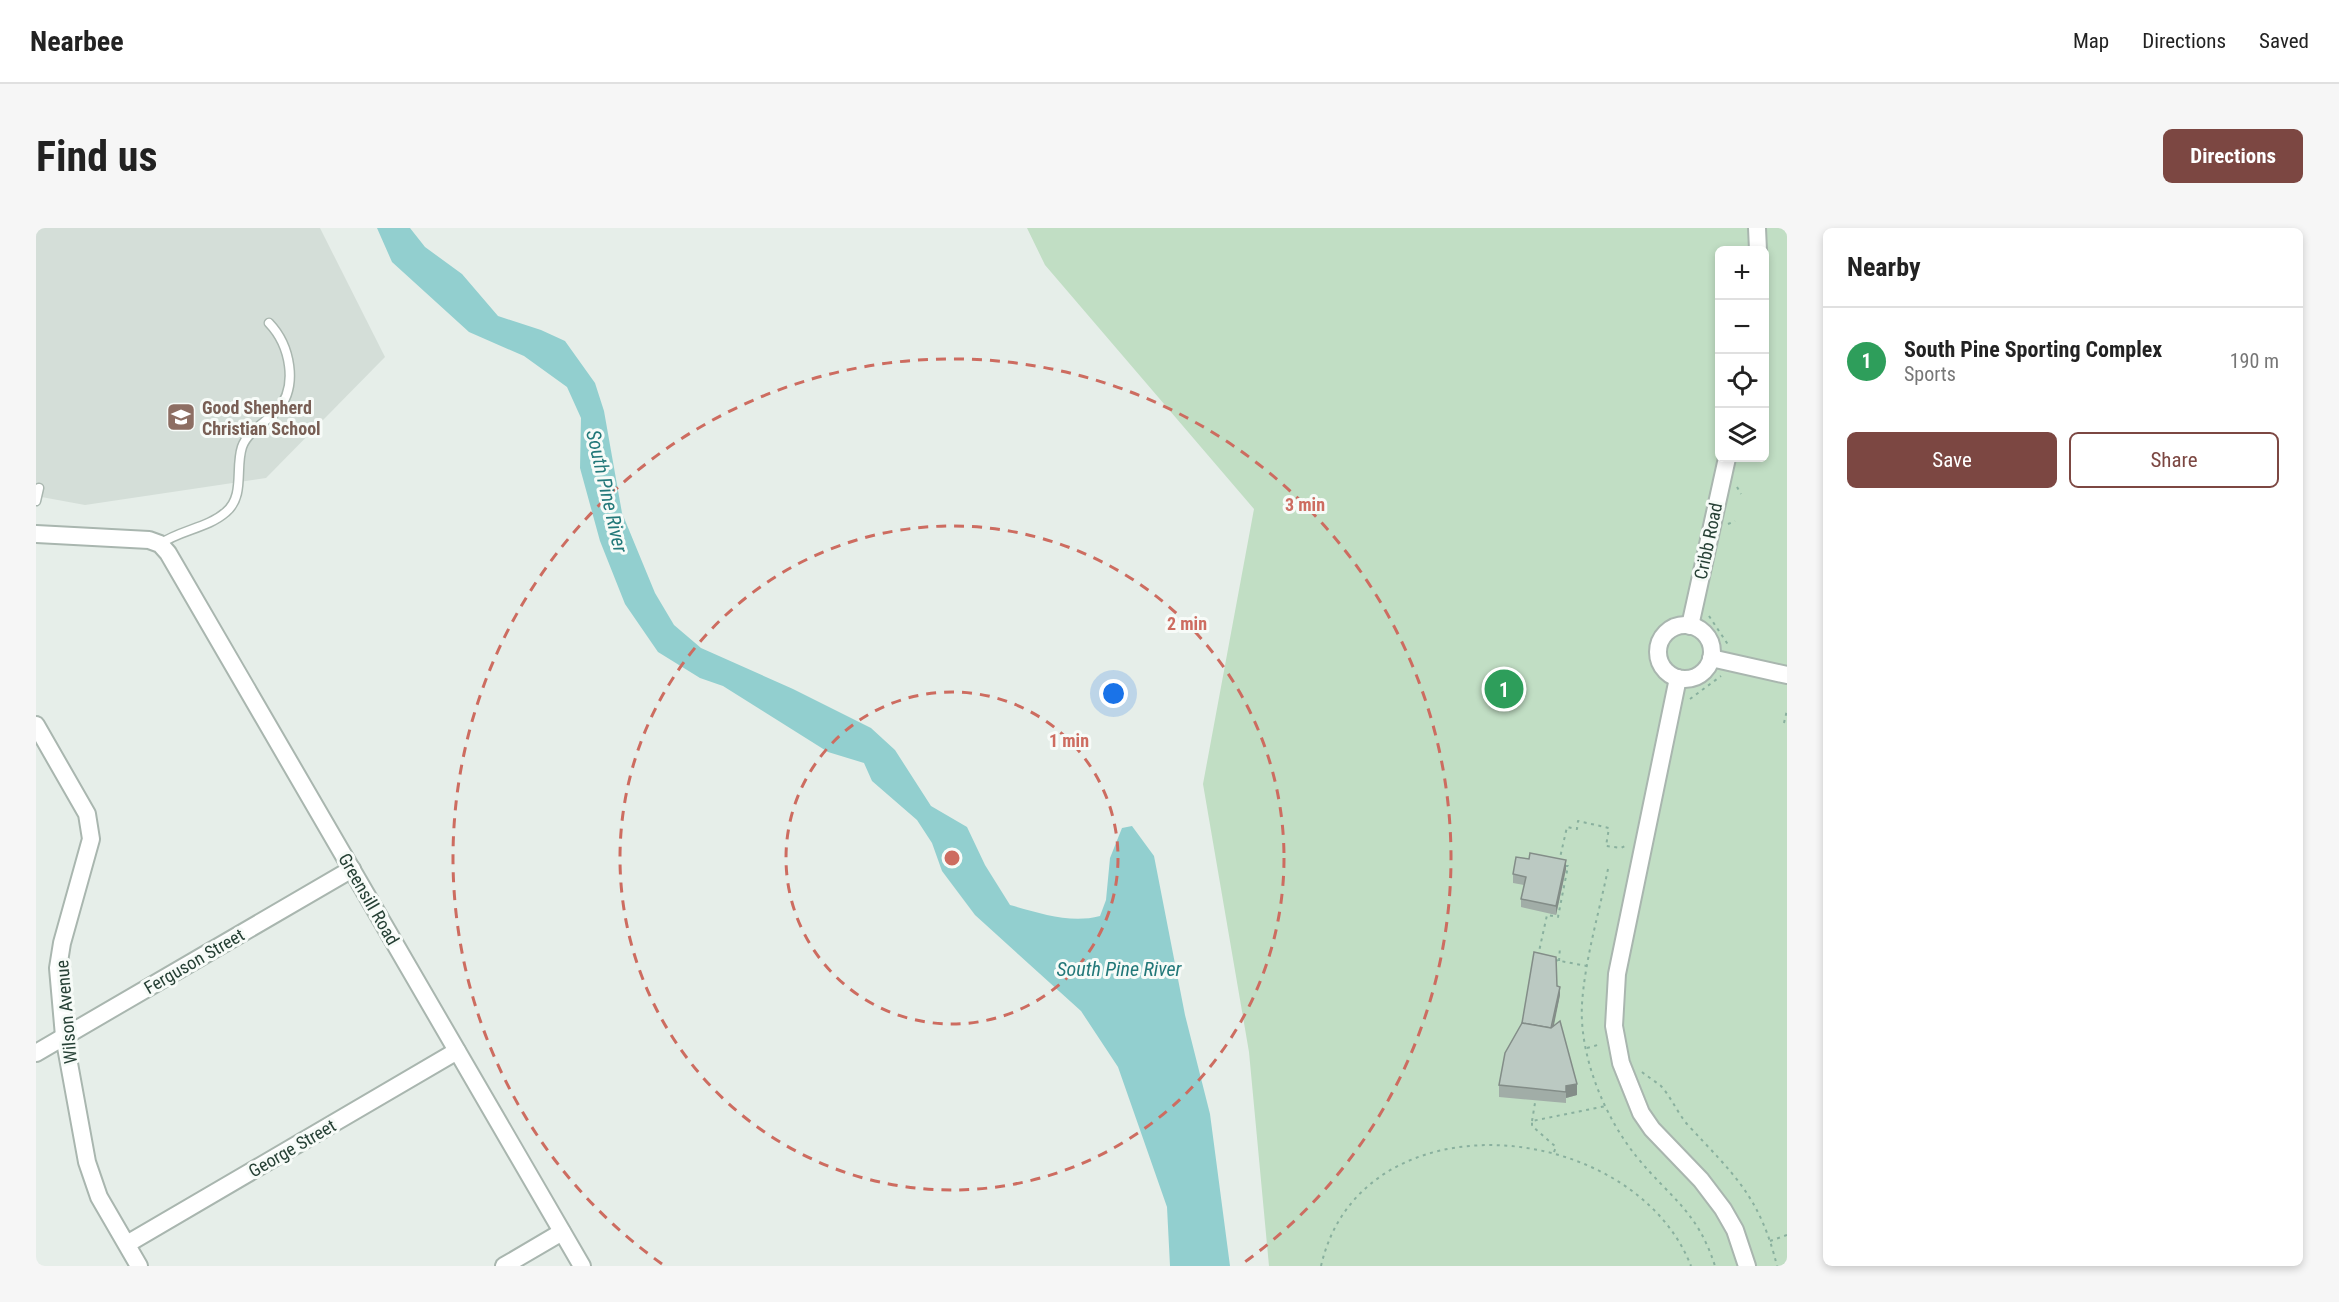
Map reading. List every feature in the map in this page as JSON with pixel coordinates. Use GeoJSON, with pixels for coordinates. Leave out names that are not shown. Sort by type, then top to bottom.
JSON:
{"type":"FeatureCollection","features":[{"type":"Feature","properties":{"kind":"street"},"geometry":{"type":"LineString","coordinates":[[1757,228],[1758,246]]}},
{"type":"Feature","properties":{"kind":"street","name":"Cribb Road"},"geometry":{"type":"LineString","coordinates":[[1690,626],[1726,462]]}},
{"type":"Feature","properties":{"kind":"street"},"geometry":{"type":"LineString","coordinates":[[36,534],[155,542]]}},
{"type":"Feature","properties":{"kind":"street","name":"Greensill Road"},"geometry":{"type":"LineString","coordinates":[[155,542],[177,568],[582,1266]]}},
{"type":"Feature","properties":{"kind":"street"},"geometry":{"type":"LineString","coordinates":[[1690,626],[1705,634],[1711,650],[1710,658],[1707,666],[1695,677],[1678,678],[1663,668],[1659,660],[1660,642],[1672,628],[1690,626]]}},
{"type":"Feature","properties":{"kind":"street"},"geometry":{"type":"LineString","coordinates":[[1710,658],[1787,675]]}},
{"type":"Feature","properties":{"kind":"street"},"geometry":{"type":"LineString","coordinates":[[1678,678],[1617,974],[1614,1026],[1621,1063],[1641,1113],[1718,1202],[1735,1230],[1747,1266]]}},
{"type":"Feature","properties":{"kind":"street","name":"Wilson Avenue"},"geometry":{"type":"LineString","coordinates":[[36,726],[87,814],[91,839],[62,943],[58,968],[64,1036],[87,1162],[99,1197],[139,1266]]}},
{"type":"Feature","properties":{"kind":"street","name":"Ferguson Street"},"geometry":{"type":"LineString","coordinates":[[36,1053],[352,869]]}},
{"type":"Feature","properties":{"kind":"street","name":"George Street"},"geometry":{"type":"LineString","coordinates":[[127,1244],[457,1051]]}},
{"type":"Feature","properties":{"kind":"street"},"geometry":{"type":"LineString","coordinates":[[504,1266],[562,1232]]}},
{"type":"Feature","properties":{"kind":"lane"},"geometry":{"type":"LineString","coordinates":[[155,542],[210,522],[226,513],[234,504],[243,445],[277,411],[287,393],[289,378],[285,347],[279,334],[269,323]]}},
{"type":"Feature","properties":{"kind":"lane"},"geometry":{"type":"LineString","coordinates":[[36,501],[39,488]]}},
{"type":"Feature","properties":{"kind":"path"},"geometry":{"type":"LineString","coordinates":[[1724,529],[1735,520]]}},
{"type":"Feature","properties":{"kind":"path"},"geometry":{"type":"LineString","coordinates":[[1707,609],[1728,646],[1737,651]]}},
{"type":"Feature","properties":{"kind":"path"},"geometry":{"type":"LineString","coordinates":[[1687,702],[1698,691],[1710,686],[1720,676],[1731,675]]}},
{"type":"Feature","properties":{"kind":"path"},"geometry":{"type":"LineString","coordinates":[[1784,723],[1787,710]]}},
{"type":"Feature","properties":{"kind":"path"},"geometry":{"type":"LineString","coordinates":[[1538,957],[1547,915],[1558,916],[1568,867],[1559,864],[1567,827],[1577,830],[1578,821],[1609,828],[1606,846],[1621,848],[1630,842]]}},
{"type":"Feature","properties":{"kind":"path"},"geometry":{"type":"LineString","coordinates":[[1559,961],[1560,947]]}},
{"type":"Feature","properties":{"kind":"path"},"geometry":{"type":"LineString","coordinates":[[1549,959],[1587,966]]}},
{"type":"Feature","properties":{"kind":"path"},"geometry":{"type":"LineString","coordinates":[[1587,1048],[1601,1044]]}},
{"type":"Feature","properties":{"kind":"path"},"geometry":{"type":"LineString","coordinates":[[1638,1069],[1660,1085],[1685,1122],[1720,1156],[1741,1183],[1753,1201],[1770,1241],[1777,1266]]}},
{"type":"Feature","properties":{"kind":"path"},"geometry":{"type":"LineString","coordinates":[[1535,1103],[1532,1126],[1556,1147],[1554,1152]]}},
{"type":"Feature","properties":{"kind":"path"},"geometry":{"type":"LineString","coordinates":[[1532,1121],[1606,1106]]}},
{"type":"Feature","properties":{"kind":"path"},"geometry":{"type":"LineString","coordinates":[[1321,1266],[1329,1243],[1349,1208],[1375,1182],[1403,1165],[1443,1150],[1476,1145],[1517,1146],[1554,1152],[1599,1170],[1643,1199],[1670,1229],[1691,1266]]}},
{"type":"Feature","properties":{"kind":"path"},"geometry":{"type":"LineString","coordinates":[[1770,1241],[1787,1235]]}},
{"type":"Feature","properties":{"kind":"shaded area","name":"Good Shepherd Christian School"},"geometry":{"type":"Polygon","coordinates":[[[36,228],[320,228],[385,357],[266,478],[85,505],[36,496],[36,228]]]}},
{"type":"Feature","properties":{"kind":"green space"},"geometry":{"type":"Polygon","coordinates":[[[1027,228],[1787,228],[1787,1266],[1269,1266],[1249,1052],[1203,784],[1254,509],[1045,265],[1027,228]]]}},
{"type":"Feature","properties":{"kind":"water","name":"South Pine River"},"geometry":{"type":"Polygon","coordinates":[[[377,228],[410,228],[425,247],[462,274],[498,316],[541,330],[565,341],[595,383],[604,411],[622,513],[655,593],[674,625],[701,648],[793,689],[871,728],[895,750],[931,806],[967,827],[985,865],[1010,905],[1066,918],[1100,916],[1106,900],[1110,858],[1122,828],[1132,826],[1154,856],[1185,1015],[1210,1114],[1230,1266],[1170,1266],[1167,1207],[1118,1067],[1081,1011],[975,915],[942,871],[932,843],[917,820],[872,781],[864,763],[828,752],[723,686],[700,678],[658,652],[625,604],[600,541],[580,468],[581,418],[567,387],[524,356],[469,332],[392,262],[377,228]]]}},
{"type":"Feature","properties":{"kind":"building"},"geometry":{"type":"Polygon","coordinates":[[[1530,853],[1566,860],[1556,906],[1521,899],[1526,877],[1513,874],[1516,857],[1529,859],[1530,853]]]}},
{"type":"Feature","properties":{"kind":"building"},"geometry":{"type":"Polygon","coordinates":[[[1534,952],[1556,957],[1557,986],[1560,987],[1551,1028],[1522,1023],[1534,952]]]}},
{"type":"Feature","properties":{"kind":"building"},"geometry":{"type":"Polygon","coordinates":[[[1560,1021],[1577,1084],[1566,1086],[1566,1092],[1499,1085],[1505,1053],[1522,1023],[1551,1028],[1560,1021]]]}},
{"type":"Feature","properties":{"kind":"place","name":"Good Shepherd Christian School"},"geometry":{"type":"Point","coordinates":[181,417]}},
{"type":"Feature","properties":{"kind":"place","name":"South Pine Sporting Complex"},"geometry":{"type":"Point","coordinates":[1504,689]}}]}
